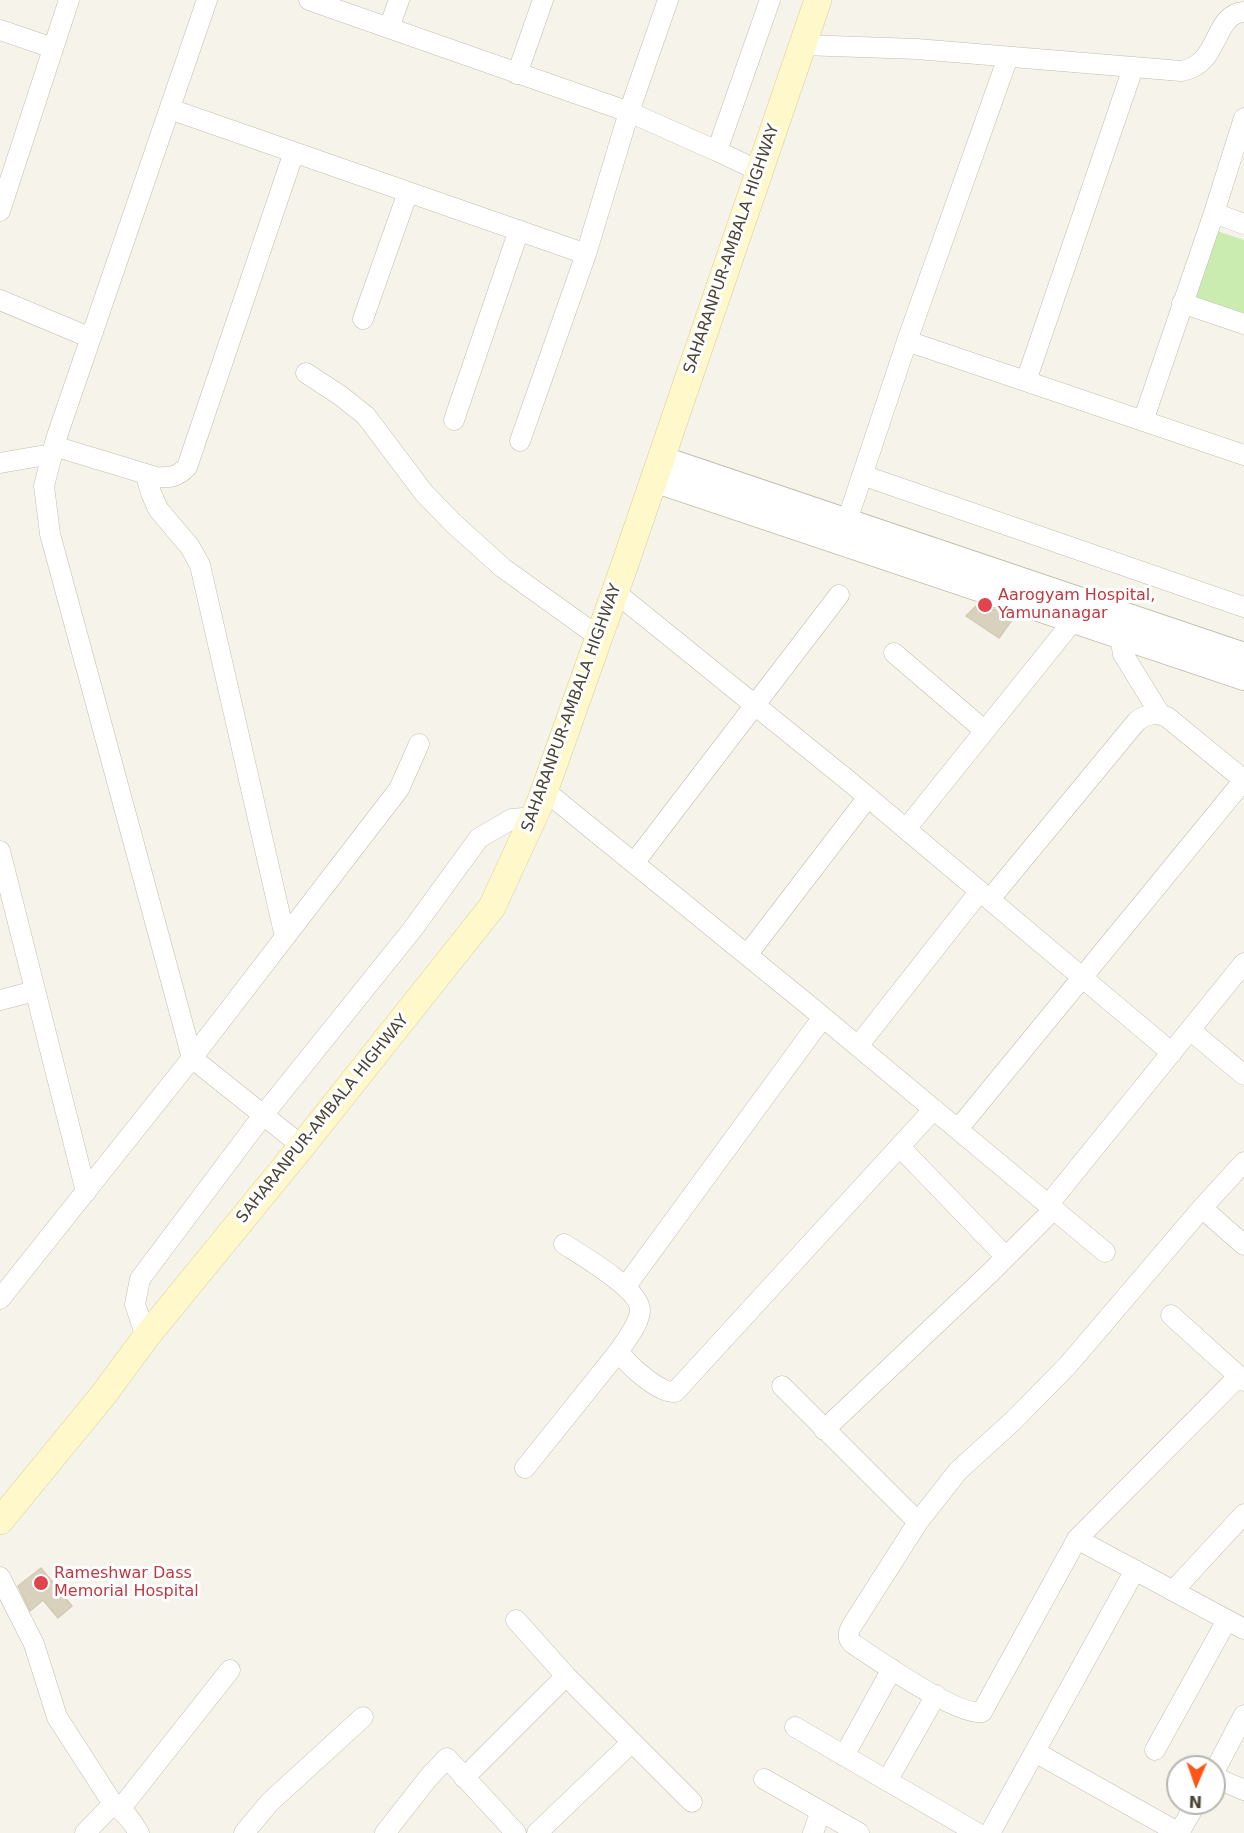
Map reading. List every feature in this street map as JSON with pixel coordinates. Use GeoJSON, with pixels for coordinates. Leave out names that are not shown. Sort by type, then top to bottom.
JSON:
{"type":"FeatureCollection","features":[{"type":"Feature","properties":{"kind":"main road","name":"SAHARANPUR-AMBALA HIGHWAY"},"geometry":{"type":"LineString","coordinates":[[0,1521],[492,907],[534,817],[599,637],[818,0]]}},
{"type":"Feature","properties":{"kind":"street"},"geometry":{"type":"LineString","coordinates":[[0,211],[69,0]]}},
{"type":"Feature","properties":{"kind":"street"},"geometry":{"type":"LineString","coordinates":[[207,0],[53,450],[44,486],[50,534],[192,1058],[302,1146]]}},
{"type":"Feature","properties":{"kind":"street"},"geometry":{"type":"LineString","coordinates":[[309,0],[629,112],[759,171]]}},
{"type":"Feature","properties":{"kind":"street"},"geometry":{"type":"LineString","coordinates":[[389,28],[399,0]]}},
{"type":"Feature","properties":{"kind":"street"},"geometry":{"type":"LineString","coordinates":[[517,74],[543,0]]}},
{"type":"Feature","properties":{"kind":"street"},"geometry":{"type":"LineString","coordinates":[[520,441],[586,254],[629,112],[668,0]]}},
{"type":"Feature","properties":{"kind":"street"},"geometry":{"type":"LineString","coordinates":[[717,152],[770,0]]}},
{"type":"Feature","properties":{"kind":"street"},"geometry":{"type":"LineString","coordinates":[[802,45],[917,49],[1181,71],[1191,69],[1205,59],[1225,22],[1233,14],[1244,12]]}},
{"type":"Feature","properties":{"kind":"street"},"geometry":{"type":"LineString","coordinates":[[0,30],[53,48]]}},
{"type":"Feature","properties":{"kind":"street"},"geometry":{"type":"LineString","coordinates":[[844,532],[907,341],[1008,57]]}},
{"type":"Feature","properties":{"kind":"street"},"geometry":{"type":"LineString","coordinates":[[1026,381],[1133,68]]}},
{"type":"Feature","properties":{"kind":"street"},"geometry":{"type":"LineString","coordinates":[[170,109],[586,254]]}},
{"type":"Feature","properties":{"kind":"street"},"geometry":{"type":"LineString","coordinates":[[1143,421],[1244,118]]}},
{"type":"Feature","properties":{"kind":"street"},"geometry":{"type":"LineString","coordinates":[[0,463],[53,450],[146,475],[169,478],[178,476],[187,467],[294,152]]}},
{"type":"Feature","properties":{"kind":"street"},"geometry":{"type":"LineString","coordinates":[[363,319],[408,192]]}},
{"type":"Feature","properties":{"kind":"street"},"geometry":{"type":"LineString","coordinates":[[1214,213],[1244,224]]}},
{"type":"Feature","properties":{"kind":"street"},"geometry":{"type":"LineString","coordinates":[[454,420],[519,230]]}},
{"type":"Feature","properties":{"kind":"street"},"geometry":{"type":"LineString","coordinates":[[0,300],[91,338]]}},
{"type":"Feature","properties":{"kind":"street"},"geometry":{"type":"LineString","coordinates":[[1182,303],[1244,324]]}},
{"type":"Feature","properties":{"kind":"street"},"geometry":{"type":"LineString","coordinates":[[907,341],[1244,455]]}},
{"type":"Feature","properties":{"kind":"street"},"geometry":{"type":"LineString","coordinates":[[306,373],[366,416],[424,493],[453,523],[503,568],[599,637]]}},
{"type":"Feature","properties":{"kind":"street"},"geometry":{"type":"LineString","coordinates":[[658,469],[844,532],[1244,655]]}},
{"type":"Feature","properties":{"kind":"street"},"geometry":{"type":"LineString","coordinates":[[146,475],[158,509],[190,547],[200,565],[285,937]]}},
{"type":"Feature","properties":{"kind":"street"},"geometry":{"type":"LineString","coordinates":[[862,475],[1244,607]]}},
{"type":"Feature","properties":{"kind":"street"},"geometry":{"type":"LineString","coordinates":[[844,532],[1073,621],[1244,678]]}},
{"type":"Feature","properties":{"kind":"street"},"geometry":{"type":"LineString","coordinates":[[615,592],[868,797],[1172,1053]]}},
{"type":"Feature","properties":{"kind":"street"},"geometry":{"type":"LineString","coordinates":[[634,863],[839,595]]}},
{"type":"Feature","properties":{"kind":"street"},"geometry":{"type":"LineString","coordinates":[[906,829],[1073,621]]}},
{"type":"Feature","properties":{"kind":"street"},"geometry":{"type":"LineString","coordinates":[[1120,636],[1123,654],[1160,714]]}},
{"type":"Feature","properties":{"kind":"street"},"geometry":{"type":"LineString","coordinates":[[894,653],[985,732]]}},
{"type":"Feature","properties":{"kind":"street"},"geometry":{"type":"LineString","coordinates":[[858,1046],[985,895],[1137,721],[1147,714],[1160,714],[1167,717],[1244,780],[958,1130]]}},
{"type":"Feature","properties":{"kind":"street"},"geometry":{"type":"LineString","coordinates":[[0,1299],[192,1058],[399,789],[419,744]]}},
{"type":"Feature","properties":{"kind":"street"},"geometry":{"type":"LineString","coordinates":[[544,790],[823,1017],[1105,1252]]}},
{"type":"Feature","properties":{"kind":"street"},"geometry":{"type":"LineString","coordinates":[[747,955],[868,797]]}},
{"type":"Feature","properties":{"kind":"street"},"geometry":{"type":"LineString","coordinates":[[146,1337],[135,1304],[140,1279],[264,1114],[412,930],[479,838],[512,819],[534,817]]}},
{"type":"Feature","properties":{"kind":"street"},"geometry":{"type":"LineString","coordinates":[[0,851],[86,1192]]}},
{"type":"Feature","properties":{"kind":"street"},"geometry":{"type":"LineString","coordinates":[[824,1430],[1006,1257],[1051,1207],[1244,963]]}},
{"type":"Feature","properties":{"kind":"street"},"geometry":{"type":"LineString","coordinates":[[0,1000],[35,991]]}},
{"type":"Feature","properties":{"kind":"street"},"geometry":{"type":"LineString","coordinates":[[626,1286],[823,1017]]}},
{"type":"Feature","properties":{"kind":"street"},"geometry":{"type":"LineString","coordinates":[[1190,1030],[1244,1075]]}},
{"type":"Feature","properties":{"kind":"street"},"geometry":{"type":"LineString","coordinates":[[619,1351],[624,1360],[652,1382],[667,1392],[675,1392],[934,1109]]}},
{"type":"Feature","properties":{"kind":"street"},"geometry":{"type":"LineString","coordinates":[[900,1147],[1006,1257]]}},
{"type":"Feature","properties":{"kind":"street"},"geometry":{"type":"LineString","coordinates":[[1171,1315],[1242,1379],[1077,1539],[981,1712],[971,1712],[936,1695],[852,1643],[848,1634],[851,1627],[918,1522],[958,1471],[1013,1421],[1068,1365],[1244,1162]]}},
{"type":"Feature","properties":{"kind":"street"},"geometry":{"type":"LineString","coordinates":[[1202,1208],[1244,1245]]}},
{"type":"Feature","properties":{"kind":"street"},"geometry":{"type":"LineString","coordinates":[[525,1468],[619,1351],[635,1324],[640,1309],[637,1300],[626,1286],[564,1244]]}},
{"type":"Feature","properties":{"kind":"street"},"geometry":{"type":"LineString","coordinates":[[782,1386],[918,1522]]}},
{"type":"Feature","properties":{"kind":"street"},"geometry":{"type":"LineString","coordinates":[[1173,1591],[1244,1514]]}},
{"type":"Feature","properties":{"kind":"street"},"geometry":{"type":"LineString","coordinates":[[1077,1539],[1236,1625],[1155,1750]]}},
{"type":"Feature","properties":{"kind":"street"},"geometry":{"type":"LineString","coordinates":[[990,1833],[1135,1570]]}},
{"type":"Feature","properties":{"kind":"street"},"geometry":{"type":"LineString","coordinates":[[0,1577],[34,1644],[57,1717],[117,1806],[132,1821],[139,1833]]}},
{"type":"Feature","properties":{"kind":"street"},"geometry":{"type":"LineString","coordinates":[[516,1620],[566,1676],[692,1802]]}},
{"type":"Feature","properties":{"kind":"street"},"geometry":{"type":"LineString","coordinates":[[844,1756],[892,1669]]}},
{"type":"Feature","properties":{"kind":"street"},"geometry":{"type":"LineString","coordinates":[[85,1833],[117,1806],[230,1670]]}},
{"type":"Feature","properties":{"kind":"street"},"geometry":{"type":"LineString","coordinates":[[464,1778],[566,1676]]}},
{"type":"Feature","properties":{"kind":"street"},"geometry":{"type":"LineString","coordinates":[[887,1781],[936,1695]]}},
{"type":"Feature","properties":{"kind":"street"},"geometry":{"type":"LineString","coordinates":[[1223,1755],[1244,1715]]}},
{"type":"Feature","properties":{"kind":"street"},"geometry":{"type":"LineString","coordinates":[[244,1833],[270,1802],[363,1717]]}},
{"type":"Feature","properties":{"kind":"street"},"geometry":{"type":"LineString","coordinates":[[795,1728],[977,1833]]}},
{"type":"Feature","properties":{"kind":"street"},"geometry":{"type":"LineString","coordinates":[[537,1833],[632,1742]]}},
{"type":"Feature","properties":{"kind":"street"},"geometry":{"type":"LineString","coordinates":[[1035,1752],[1179,1833],[1189,1815]]}},
{"type":"Feature","properties":{"kind":"street"},"geometry":{"type":"LineString","coordinates":[[385,1833],[447,1758],[516,1833]]}},
{"type":"Feature","properties":{"kind":"street"},"geometry":{"type":"LineString","coordinates":[[764,1779],[859,1833]]}},
{"type":"Feature","properties":{"kind":"street"},"geometry":{"type":"LineString","coordinates":[[1226,1782],[1244,1790]]}},
{"type":"Feature","properties":{"kind":"street"},"geometry":{"type":"LineString","coordinates":[[813,1833],[821,1811]]}},
{"type":"Feature","properties":{"kind":"green space"},"geometry":{"type":"Polygon","coordinates":[[[1217,231],[1244,240],[1244,314],[1194,297],[1217,231]]]}},
{"type":"Feature","properties":{"kind":"building"},"geometry":{"type":"Polygon","coordinates":[[[978,604],[1015,616],[999,638],[966,616],[978,604]]]}},
{"type":"Feature","properties":{"kind":"building"},"geometry":{"type":"Polygon","coordinates":[[[41,1568],[72,1606],[58,1618],[43,1600],[30,1611],[18,1586],[41,1568]]]}},
{"type":"Feature","properties":{"kind":"place","name":"Aarogyam Hospital, Yamunanagar"},"geometry":{"type":"Point","coordinates":[985,605]}},
{"type":"Feature","properties":{"kind":"place","name":"Rameshwar Dass Memorial Hospital"},"geometry":{"type":"Point","coordinates":[41,1583]}}]}
